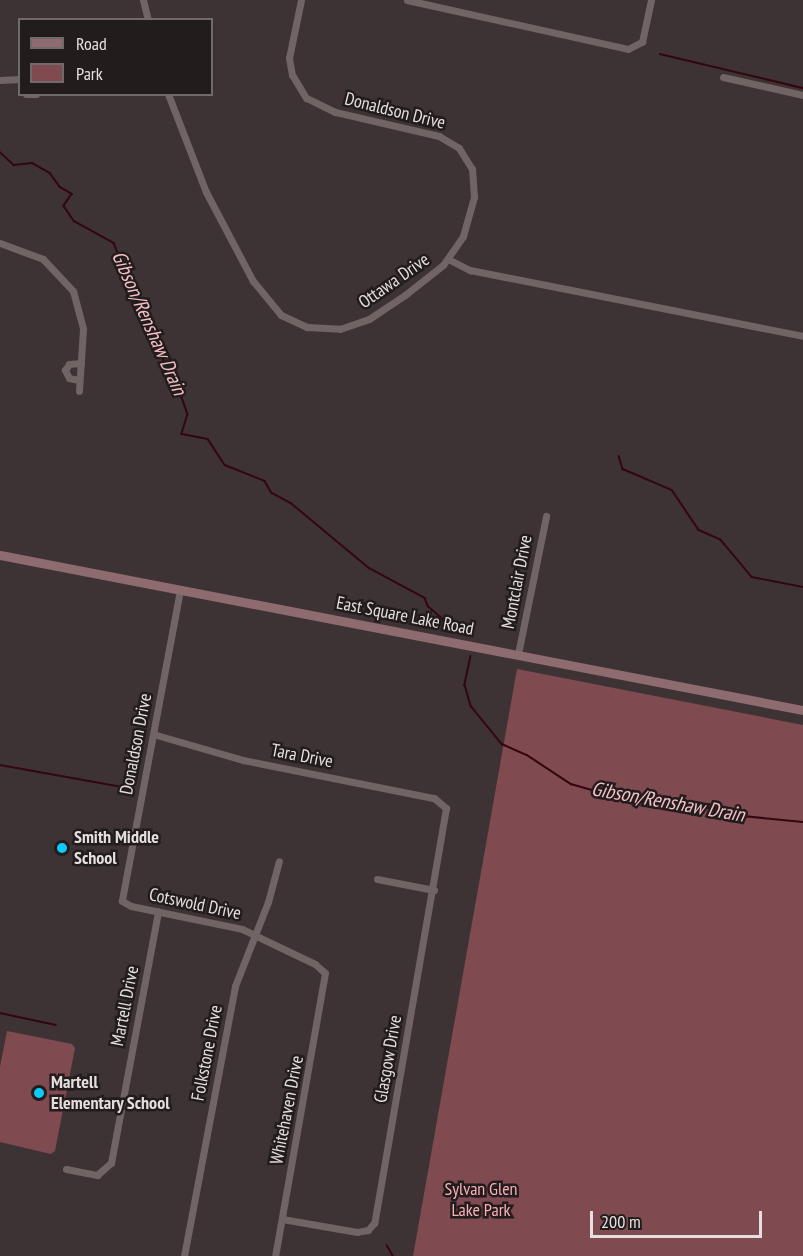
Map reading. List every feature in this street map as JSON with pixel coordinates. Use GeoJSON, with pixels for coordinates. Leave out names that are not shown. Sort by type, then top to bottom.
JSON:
{"type":"FeatureCollection","features":[{"type":"Feature","properties":{"kind":"main road","name":"East Square Lake Road"},"geometry":{"type":"LineString","coordinates":[[0,555],[803,710]]}},
{"type":"Feature","properties":{"kind":"street"},"geometry":{"type":"LineString","coordinates":[[143,0],[148,18]]}},
{"type":"Feature","properties":{"kind":"street","name":"Donaldson Drive"},"geometry":{"type":"LineString","coordinates":[[301,0],[290,58],[292,75],[306,98],[335,112],[439,136],[454,144],[468,161],[475,182],[471,213],[448,259]]}},
{"type":"Feature","properties":{"kind":"street"},"geometry":{"type":"LineString","coordinates":[[407,0],[623,49],[639,46],[651,0]]}},
{"type":"Feature","properties":{"kind":"street"},"geometry":{"type":"LineString","coordinates":[[723,76],[803,95]]}},
{"type":"Feature","properties":{"kind":"street"},"geometry":{"type":"LineString","coordinates":[[0,80],[16,78]]}},
{"type":"Feature","properties":{"kind":"street","name":"Ottawa Drive"},"geometry":{"type":"LineString","coordinates":[[169,96],[197,173],[219,217],[260,291],[285,318],[315,329],[350,327],[384,310],[448,259],[470,270],[803,336]]}},
{"type":"Feature","properties":{"kind":"street"},"geometry":{"type":"LineString","coordinates":[[0,243],[43,259],[70,286],[83,324],[79,391]]}},
{"type":"Feature","properties":{"kind":"street"},"geometry":{"type":"LineString","coordinates":[[80,380],[69,378],[64,370],[69,364],[81,363]]}},
{"type":"Feature","properties":{"kind":"street","name":"Montclair Drive"},"geometry":{"type":"LineString","coordinates":[[518,654],[546,516]]}},
{"type":"Feature","properties":{"kind":"street","name":"Donaldson Drive"},"geometry":{"type":"LineString","coordinates":[[123,903],[180,590]]}},
{"type":"Feature","properties":{"kind":"street","name":"Tara Drive"},"geometry":{"type":"LineString","coordinates":[[153,734],[243,760],[434,798],[445,805]]}},
{"type":"Feature","properties":{"kind":"street","name":"Glasgow Drive"},"geometry":{"type":"LineString","coordinates":[[282,1219],[360,1233],[374,1223],[447,816],[445,805]]}},
{"type":"Feature","properties":{"kind":"street","name":"Folkstone Drive"},"geometry":{"type":"LineString","coordinates":[[184,1256],[235,986],[255,935],[279,861]]}},
{"type":"Feature","properties":{"kind":"street"},"geometry":{"type":"LineString","coordinates":[[376,879],[434,890]]}},
{"type":"Feature","properties":{"kind":"street","name":"Cotswold Drive"},"geometry":{"type":"LineString","coordinates":[[123,903],[234,926],[323,969]]}},
{"type":"Feature","properties":{"kind":"street","name":"Martell Drive"},"geometry":{"type":"LineString","coordinates":[[66,1169],[97,1175],[111,1163],[158,911]]}},
{"type":"Feature","properties":{"kind":"street","name":"Whitehaven Drive"},"geometry":{"type":"LineString","coordinates":[[275,1256],[326,985],[323,969]]}},
{"type":"Feature","properties":{"kind":"green space","name":"Sylvan Glen Lake Park"},"geometry":{"type":"Polygon","coordinates":[[[517,669],[803,725],[803,1256],[413,1256],[517,669]]]}},
{"type":"Feature","properties":{"kind":"green space","name":"Martell Elementary School"},"geometry":{"type":"Polygon","coordinates":[[[7,1031],[72,1044],[75,1048],[55,1151],[51,1154],[0,1142],[0,1067],[7,1031]]]}},
{"type":"Feature","properties":{"kind":"waterway"},"geometry":{"type":"LineString","coordinates":[[660,54],[803,88]]}},
{"type":"Feature","properties":{"kind":"waterway","name":"Gibson/Renshaw Drain"},"geometry":{"type":"LineString","coordinates":[[0,152],[14,165],[32,163],[50,173],[60,187],[72,194],[64,206],[74,221],[114,243],[156,348],[175,377],[188,414],[182,434],[208,439],[225,465],[265,481],[272,493],[291,503],[369,568],[425,598],[428,606],[459,633]]}},
{"type":"Feature","properties":{"kind":"waterway"},"geometry":{"type":"LineString","coordinates":[[619,456],[623,469],[672,490],[699,530],[721,540],[752,577],[803,587]]}},
{"type":"Feature","properties":{"kind":"waterway","name":"Gibson/Renshaw Drain"},"geometry":{"type":"LineString","coordinates":[[471,656],[465,685],[471,706],[502,744],[527,755],[571,784],[606,794],[638,794],[649,802],[684,801],[733,815],[803,822]]}},
{"type":"Feature","properties":{"kind":"waterway"},"geometry":{"type":"LineString","coordinates":[[0,765],[133,789]]}},
{"type":"Feature","properties":{"kind":"waterway"},"geometry":{"type":"LineString","coordinates":[[0,1013],[56,1025]]}},
{"type":"Feature","properties":{"kind":"waterway"},"geometry":{"type":"LineString","coordinates":[[387,1245],[393,1256]]}},
{"type":"Feature","properties":{"kind":"place","name":"Smith Middle School"},"geometry":{"type":"Point","coordinates":[62,848]}},
{"type":"Feature","properties":{"kind":"place","name":"Martell Elementary School"},"geometry":{"type":"Point","coordinates":[39,1093]}}]}
